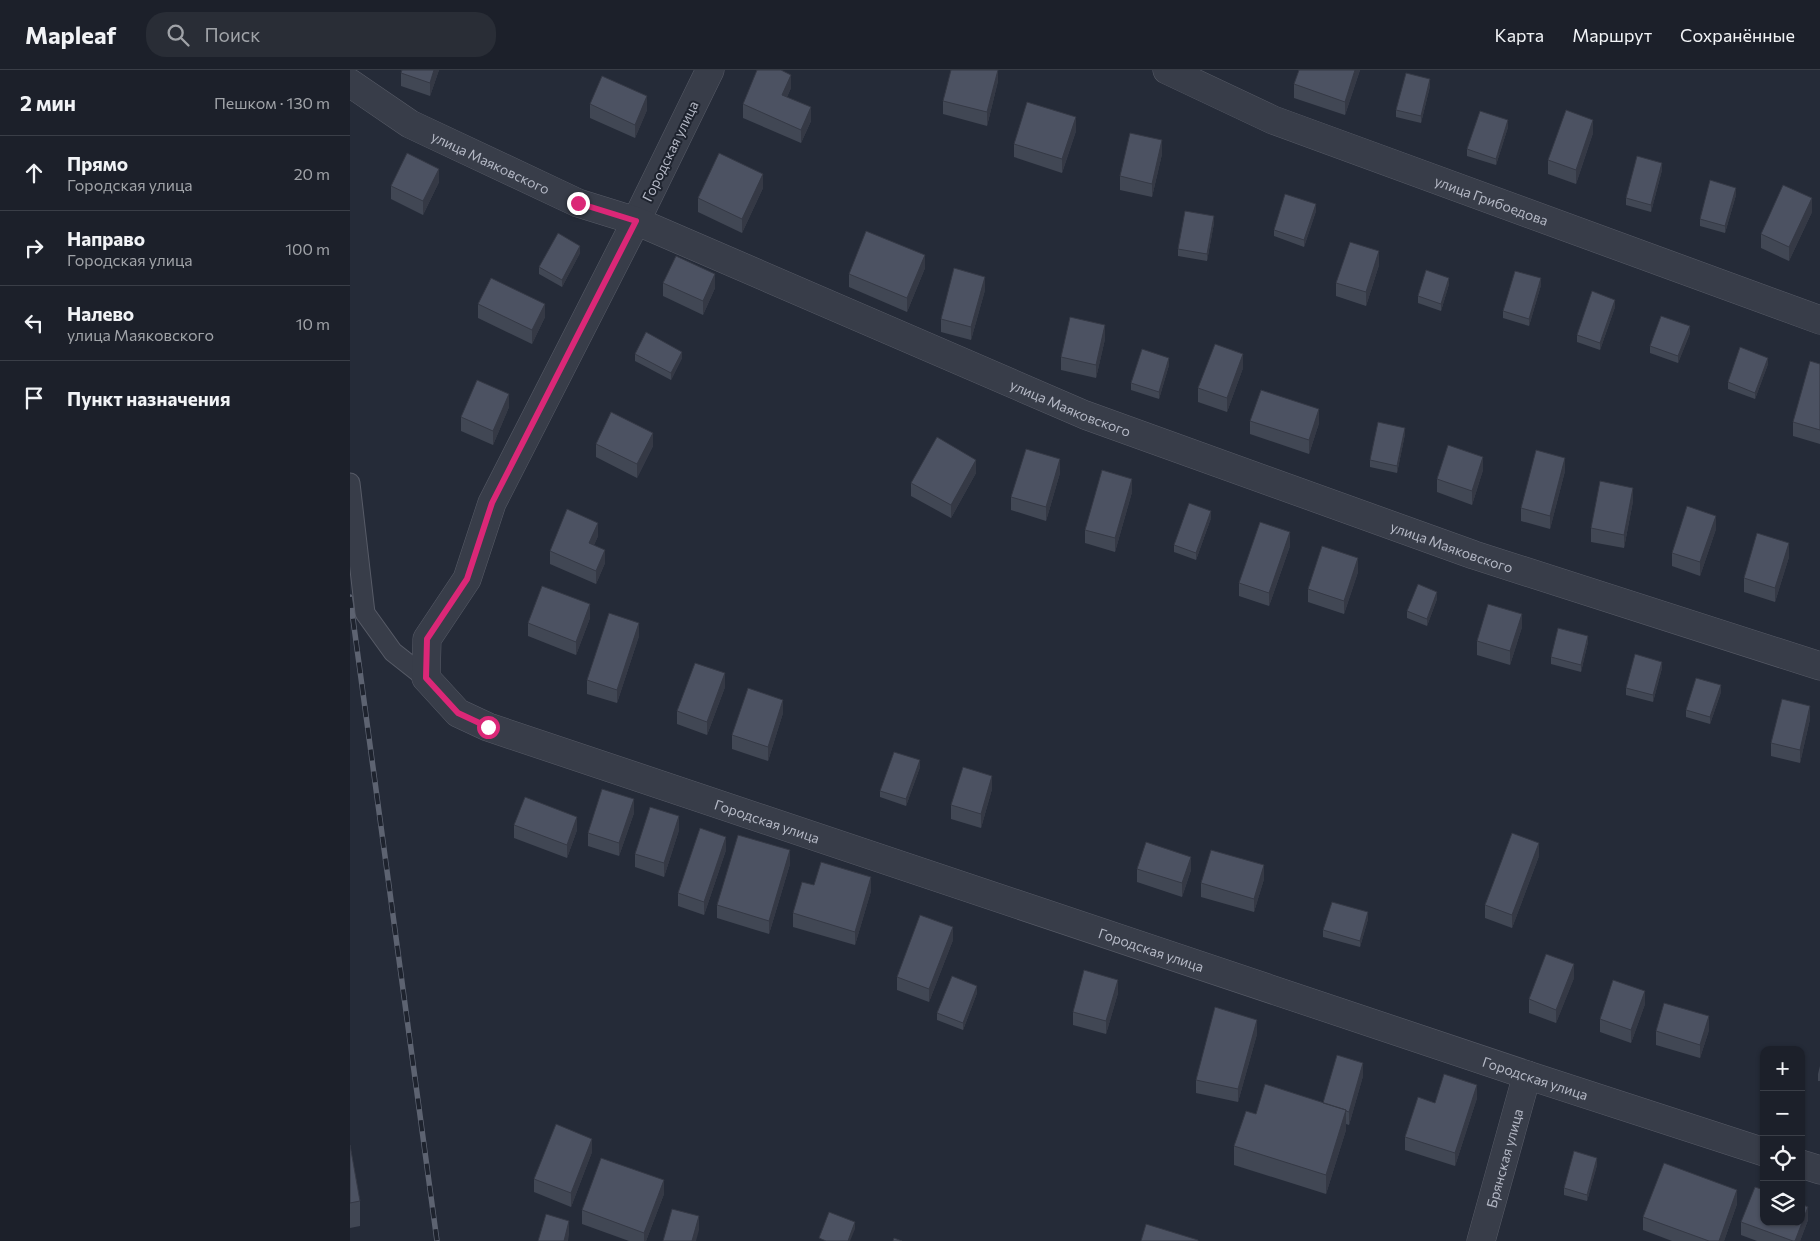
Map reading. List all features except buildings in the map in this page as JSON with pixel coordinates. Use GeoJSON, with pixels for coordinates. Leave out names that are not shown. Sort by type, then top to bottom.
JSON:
{"type":"FeatureCollection","features":[{"type":"Feature","properties":{"kind":"street","name":"Городская улица"},"geometry":{"type":"LineString","coordinates":[[710,70],[636,221],[492,503],[467,579],[427,639],[426,678],[458,713],[488,727],[1527,1075],[1760,1151]]}},
{"type":"Feature","properties":{"kind":"street","name":"улица Грибоедова"},"geometry":{"type":"LineString","coordinates":[[1167,70],[1273,120],[1820,320]]}},
{"type":"Feature","properties":{"kind":"street","name":"улица Маяковского"},"geometry":{"type":"LineString","coordinates":[[350,83],[410,124],[578,203],[636,221],[1085,415],[1474,555],[1820,666]]}},
{"type":"Feature","properties":{"kind":"street","name":"Брянская улица"},"geometry":{"type":"LineString","coordinates":[[1481,1241],[1527,1075]]}},
{"type":"Feature","properties":{"kind":"street"},"geometry":{"type":"LineString","coordinates":[[1805,1165],[1820,1170]]}},
{"type":"Feature","properties":{"kind":"lane"},"geometry":{"type":"LineString","coordinates":[[350,482],[365,613],[393,652],[426,678]]}},
{"type":"Feature","properties":{"kind":"railway"},"geometry":{"type":"LineString","coordinates":[[350,597],[437,1241]]}},
{"type":"Feature","properties":{"kind":"route"},"geometry":{"type":"LineString","coordinates":[[488,727],[458,713],[426,678],[427,639],[467,579],[492,503],[636,221],[578,203]]}}]}
